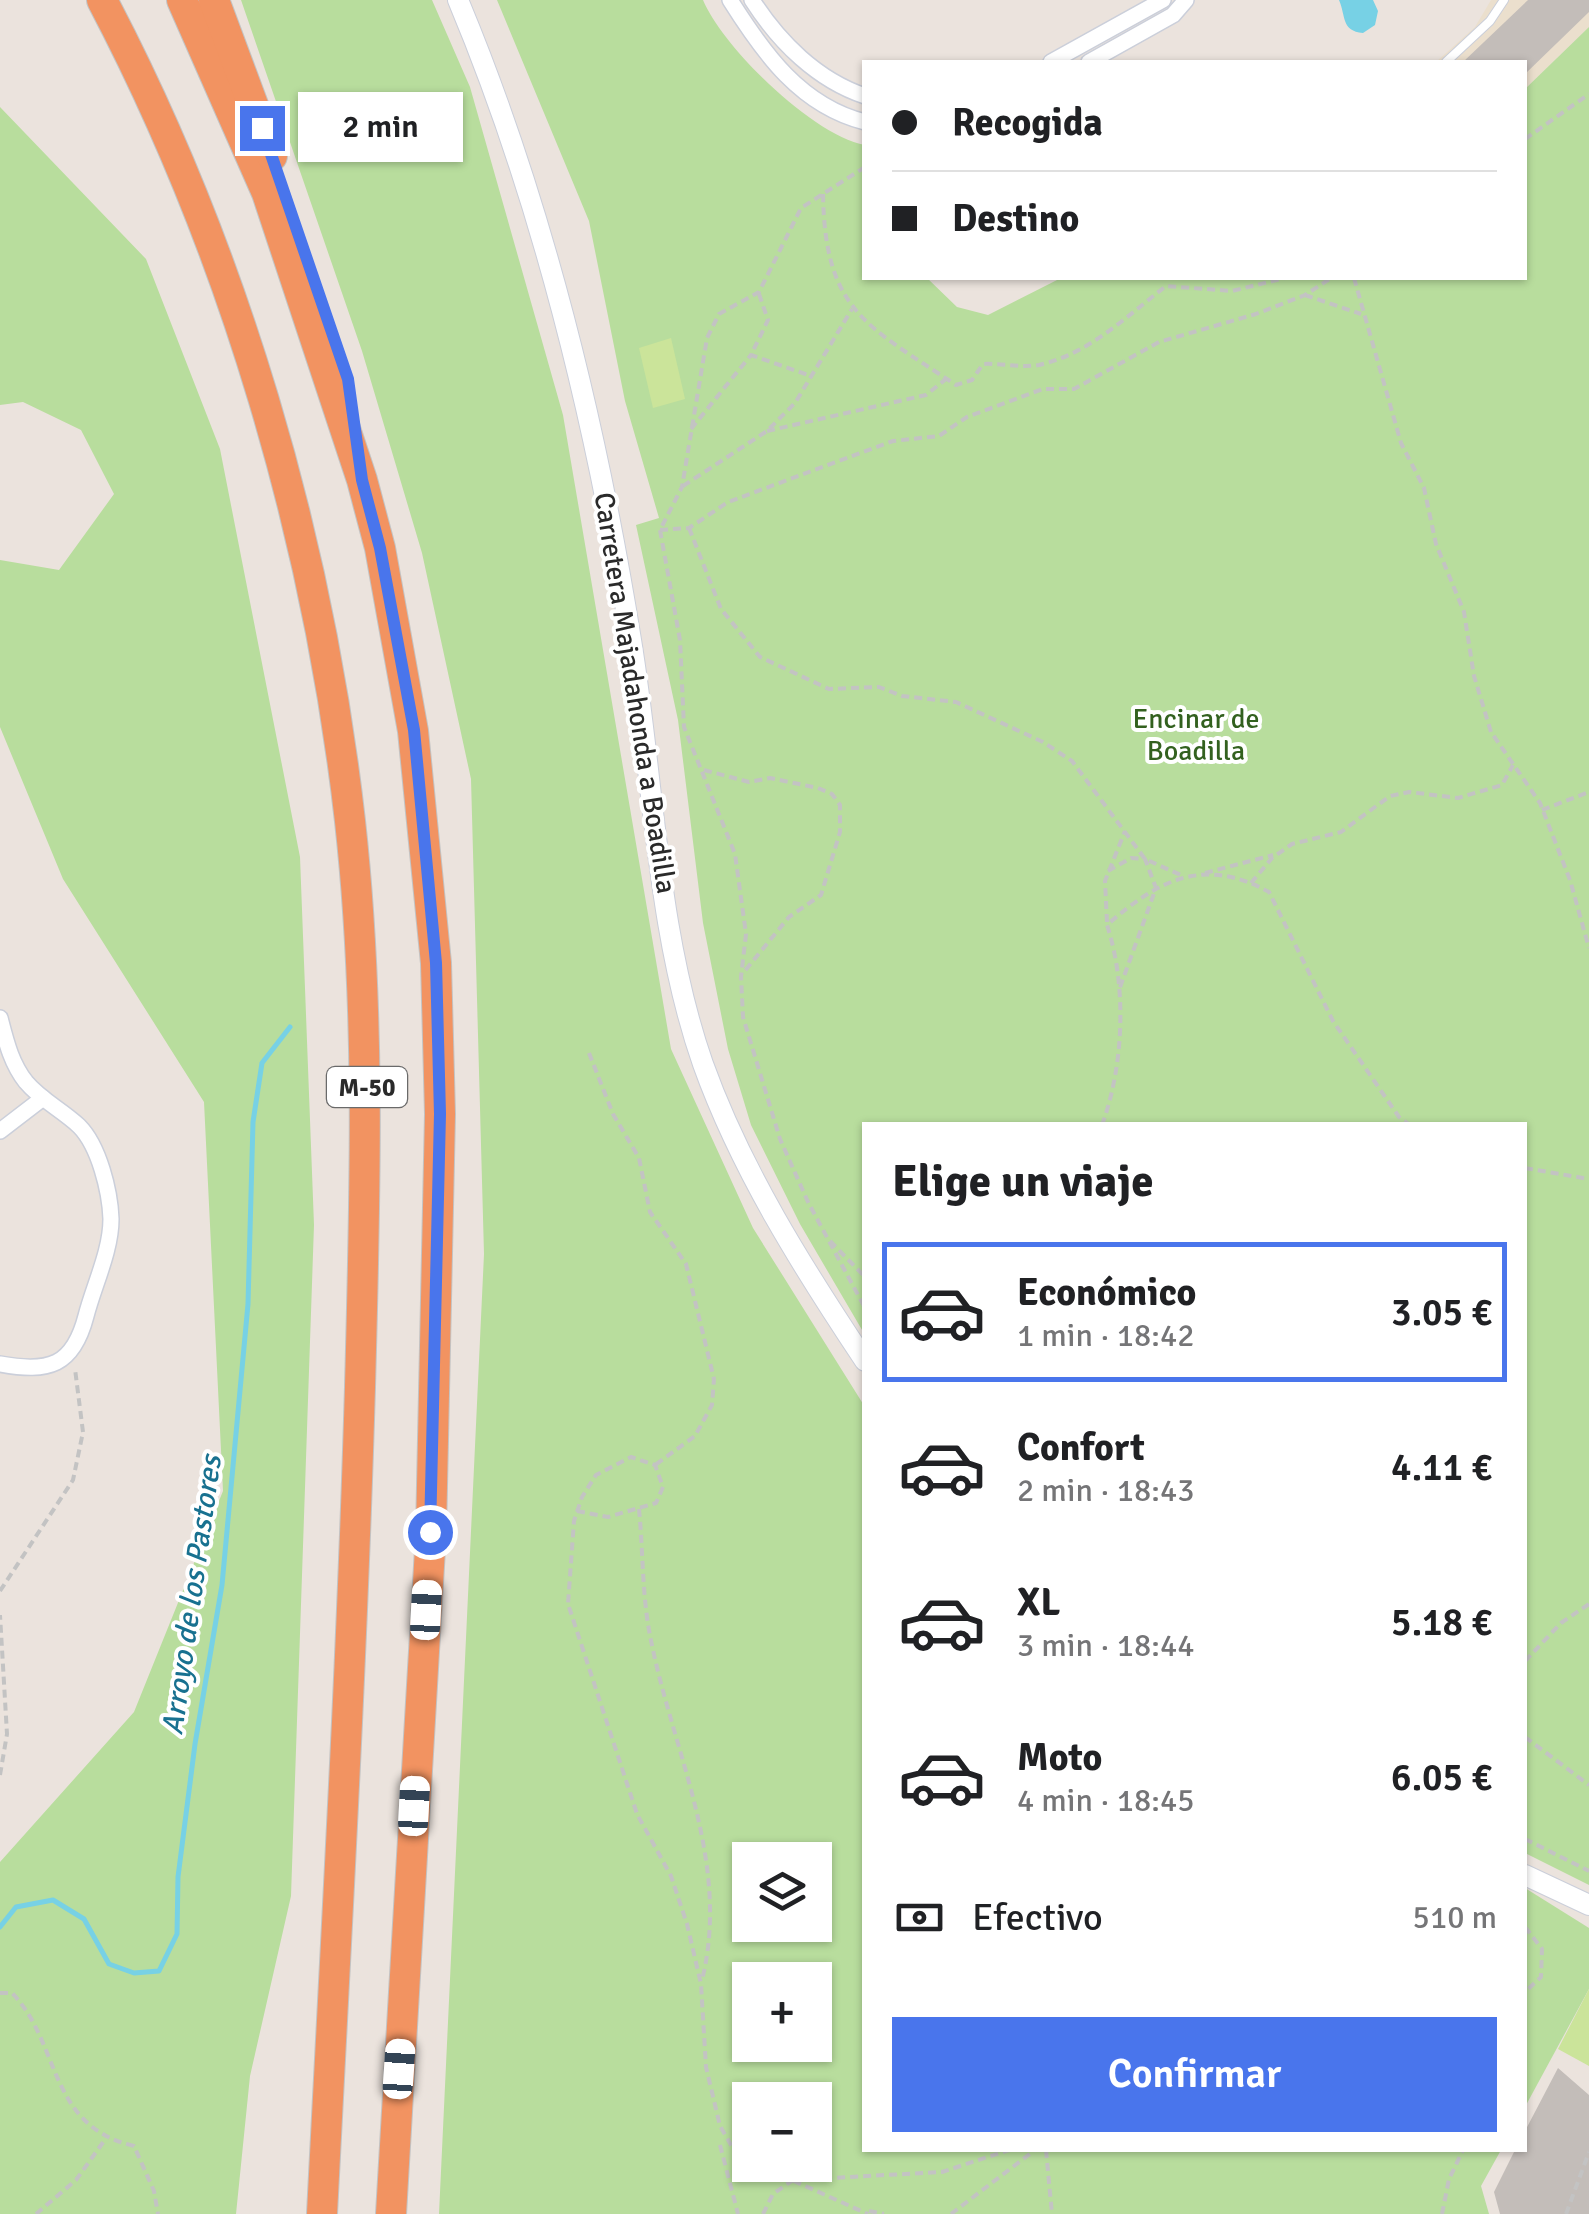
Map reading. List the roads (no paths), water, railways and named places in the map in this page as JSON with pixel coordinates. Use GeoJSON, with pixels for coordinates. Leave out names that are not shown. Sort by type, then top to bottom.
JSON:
{"type":"FeatureCollection","features":[{"type":"Feature","properties":{"kind":"highway","name":"M-50"},"geometry":{"type":"LineString","coordinates":[[102,0],[164,133],[210,246],[276,445],[320,633],[349,817],[362,960],[368,1113],[356,1521],[322,2214]]}},
{"type":"Feature","properties":{"kind":"highway","name":"M-50"},"geometry":{"type":"LineString","coordinates":[[182,0],[267,193],[362,480],[380,548],[414,730],[436,963],[440,1114],[430,1532],[390,2214]]}},
{"type":"Feature","properties":{"kind":"highway"},"geometry":{"type":"LineString","coordinates":[[214,0],[286,193],[348,379],[362,480]]}},
{"type":"Feature","properties":{"kind":"street","name":"Carretera Majadahonda a Boadilla"},"geometry":{"type":"LineString","coordinates":[[458,0],[524,180],[582,392],[629,626],[667,899],[687,1006],[703,1062],[731,1132],[771,1210],[862,1356]]}},
{"type":"Feature","properties":{"kind":"street"},"geometry":{"type":"LineString","coordinates":[[730,0],[756,42],[799,90],[839,116],[862,121]]}},
{"type":"Feature","properties":{"kind":"street"},"geometry":{"type":"LineString","coordinates":[[752,0],[772,31],[815,70],[862,94]]}},
{"type":"Feature","properties":{"kind":"street"},"geometry":{"type":"LineString","coordinates":[[1055,60],[1163,0]]}},
{"type":"Feature","properties":{"kind":"street"},"geometry":{"type":"LineString","coordinates":[[1093,60],[1173,16],[1186,0]]}},
{"type":"Feature","properties":{"kind":"street"},"geometry":{"type":"LineString","coordinates":[[0,1018],[14,1063],[44,1098],[82,1129],[94,1149],[111,1220],[102,1264],[73,1352],[58,1363],[38,1368],[0,1364]]}},
{"type":"Feature","properties":{"kind":"street"},"geometry":{"type":"LineString","coordinates":[[0,1131],[44,1098]]}},
{"type":"Feature","properties":{"kind":"street"},"geometry":{"type":"LineString","coordinates":[[1527,1876],[1589,1909]]}},
{"type":"Feature","properties":{"kind":"lane"},"geometry":{"type":"LineString","coordinates":[[1448,60],[1490,21],[1504,0]]}},
{"type":"Feature","properties":{"kind":"water"},"geometry":{"type":"Polygon","coordinates":[[[1339,0],[1373,0],[1378,11],[1375,25],[1363,33],[1351,29],[1339,0]]]}},
{"type":"Feature","properties":{"kind":"waterway","name":"Arroyo de los Pastores"},"geometry":{"type":"LineString","coordinates":[[0,1927],[16,1907],[53,1900],[84,1919],[109,1964],[134,1973],[159,1971],[177,1934],[178,1877],[195,1744],[222,1585],[248,1304],[253,1122],[262,1063],[290,1027]]}},
{"type":"Feature","properties":{"kind":"park label","name":"Encinar de Boadilla"},"geometry":{"type":"Point","coordinates":[1196,735]}}]}
